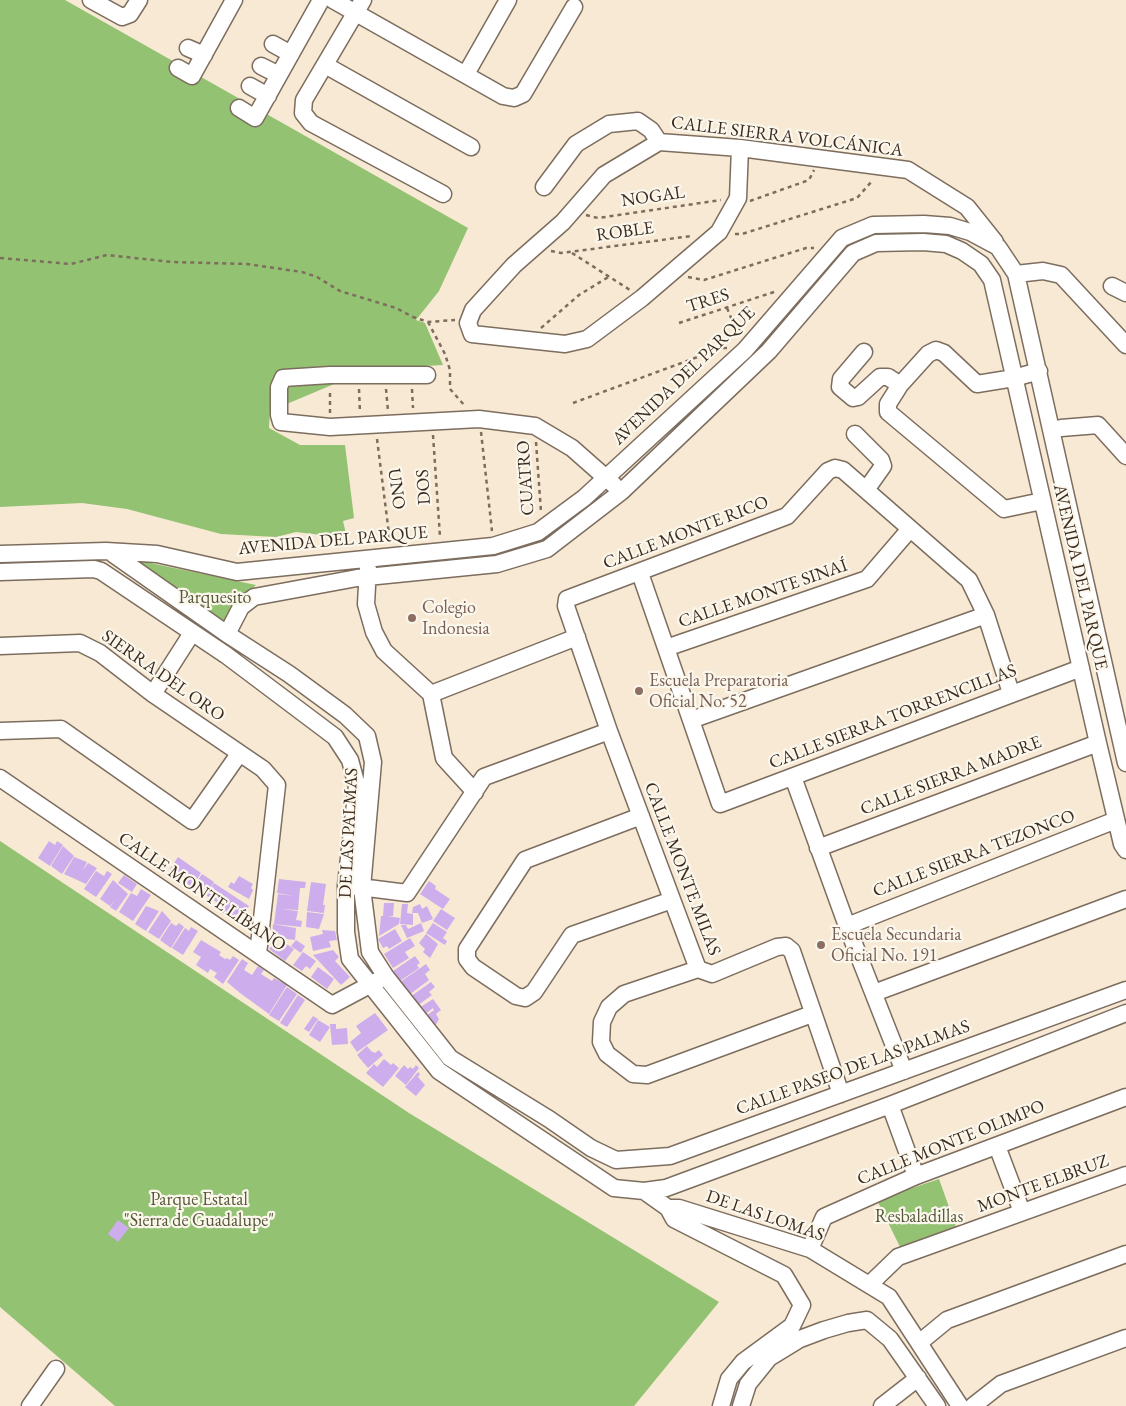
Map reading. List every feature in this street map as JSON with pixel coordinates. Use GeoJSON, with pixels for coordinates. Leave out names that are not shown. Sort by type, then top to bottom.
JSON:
{"type":"FeatureCollection","features":[{"type":"Feature","properties":{"kind":"street"},"geometry":{"type":"LineString","coordinates":[[91,0],[122,17],[130,14],[139,0]]}},
{"type":"Feature","properties":{"kind":"street"},"geometry":{"type":"LineString","coordinates":[[239,108],[255,118],[321,0]]}},
{"type":"Feature","properties":{"kind":"street"},"geometry":{"type":"LineString","coordinates":[[333,0],[360,6],[466,74],[503,96],[514,98],[523,94],[574,7]]}},
{"type":"Feature","properties":{"kind":"street"},"geometry":{"type":"LineString","coordinates":[[466,74],[508,0]]}},
{"type":"Feature","properties":{"kind":"street"},"geometry":{"type":"LineString","coordinates":[[185,72],[204,55],[208,32],[225,5]]}},
{"type":"Feature","properties":{"kind":"street"},"geometry":{"type":"LineString","coordinates":[[360,6],[304,100],[303,113],[311,123],[443,194]]}},
{"type":"Feature","properties":{"kind":"street"},"geometry":{"type":"LineString","coordinates":[[273,44],[291,54]]}},
{"type":"Feature","properties":{"kind":"street"},"geometry":{"type":"LineString","coordinates":[[188,48],[204,55]]}},
{"type":"Feature","properties":{"kind":"street"},"geometry":{"type":"LineString","coordinates":[[325,65],[471,147]]}},
{"type":"Feature","properties":{"kind":"street"},"geometry":{"type":"LineString","coordinates":[[261,66],[279,75]]}},
{"type":"Feature","properties":{"kind":"street"},"geometry":{"type":"LineString","coordinates":[[250,86],[268,96]]}},
{"type":"Feature","properties":{"kind":"street"},"geometry":{"type":"LineString","coordinates":[[544,187],[576,144],[609,124],[638,121],[651,130],[659,142]]}},
{"type":"Feature","properties":{"kind":"street","name":"CALLE SIERRA VOLCÁNICA"},"geometry":{"type":"LineString","coordinates":[[469,320],[472,310],[514,265],[572,211],[604,175],[659,142],[740,148],[908,170],[967,207],[998,247]]}},
{"type":"Feature","properties":{"kind":"street"},"geometry":{"type":"LineString","coordinates":[[469,320],[472,334],[480,337],[565,344],[587,339],[642,298],[719,232],[735,203],[740,148]]}},
{"type":"Feature","properties":{"kind":"street","name":"AVENIDA DEL PARQUE"},"geometry":{"type":"LineString","coordinates":[[0,554],[106,551],[157,554],[238,572],[493,546],[543,529],[607,478],[750,344],[842,238],[873,225],[924,224],[950,226],[970,232],[998,247],[1016,274],[1040,371],[1074,536],[1126,763]]}},
{"type":"Feature","properties":{"kind":"street","name":"AVENIDA DEL PARQUE"},"geometry":{"type":"LineString","coordinates":[[227,634],[241,607],[254,596],[367,577],[497,564],[547,549],[621,492],[769,350],[853,253],[876,243],[923,242],[946,244],[962,251],[981,264],[992,280],[1116,820],[1122,844],[1126,850]]}},
{"type":"Feature","properties":{"kind":"street"},"geometry":{"type":"LineString","coordinates":[[1016,274],[1043,271],[1061,275],[1074,286],[1126,345]]}},
{"type":"Feature","properties":{"kind":"street"},"geometry":{"type":"LineString","coordinates":[[750,344],[769,350]]}},
{"type":"Feature","properties":{"kind":"street"},"geometry":{"type":"LineString","coordinates":[[1040,371],[1014,378],[977,384],[944,353],[936,350],[928,354],[900,385],[888,404],[888,412],[1004,509],[1042,501]]}},
{"type":"Feature","properties":{"kind":"street"},"geometry":{"type":"LineString","coordinates":[[864,352],[841,379],[840,387],[853,398],[858,397],[880,377],[888,377],[900,385]]}},
{"type":"Feature","properties":{"kind":"street"},"geometry":{"type":"LineString","coordinates":[[419,375],[330,375],[283,378],[279,387],[279,415],[281,422],[330,427],[477,419],[535,426],[572,448],[621,492]]}},
{"type":"Feature","properties":{"kind":"street"},"geometry":{"type":"LineString","coordinates":[[1061,428],[1098,425],[1126,456]]}},
{"type":"Feature","properties":{"kind":"street"},"geometry":{"type":"LineString","coordinates":[[855,434],[881,460],[883,466],[866,490]]}},
{"type":"Feature","properties":{"kind":"street","name":"CALLE MONTE RICO"},"geometry":{"type":"LineString","coordinates":[[567,599],[787,516],[828,472],[835,468],[843,470],[969,580],[986,615],[1011,693]]}},
{"type":"Feature","properties":{"kind":"street","name":"CALLE MONTE SINAÍ"},"geometry":{"type":"LineString","coordinates":[[666,648],[867,579],[910,529]]}},
{"type":"Feature","properties":{"kind":"street","name":"DE LAS PALMAS"},"geometry":{"type":"LineString","coordinates":[[106,551],[119,556],[227,634],[289,674],[345,715],[367,736],[373,762],[346,932],[350,959],[439,1071],[614,1188],[644,1191]]}},
{"type":"Feature","properties":{"kind":"street"},"geometry":{"type":"LineString","coordinates":[[39,553],[40,570]]}},
{"type":"Feature","properties":{"kind":"street"},"geometry":{"type":"LineString","coordinates":[[368,559],[366,604],[374,632],[384,651],[431,694],[444,758],[475,792]]}},
{"type":"Feature","properties":{"kind":"street"},"geometry":{"type":"LineString","coordinates":[[0,572],[94,569],[101,571],[192,633],[153,694]]}},
{"type":"Feature","properties":{"kind":"street"},"geometry":{"type":"LineString","coordinates":[[640,573],[691,720],[986,615]]}},
{"type":"Feature","properties":{"kind":"street","name":"CALLE MONTE MILAS"},"geometry":{"type":"LineString","coordinates":[[567,599],[566,606],[609,731],[698,969],[712,974],[777,947],[786,946],[792,951],[812,1014],[841,1094]]}},
{"type":"Feature","properties":{"kind":"street","name":"DE LAS PALMAS"},"geometry":{"type":"LineString","coordinates":[[192,633],[226,654],[335,737],[350,760],[357,786],[354,886],[370,952],[386,977],[450,1058],[549,1119],[591,1148]]}},
{"type":"Feature","properties":{"kind":"street"},"geometry":{"type":"LineString","coordinates":[[431,694],[577,637]]}},
{"type":"Feature","properties":{"kind":"street","name":"SIERRA DEL ORO"},"geometry":{"type":"LineString","coordinates":[[0,646],[80,643],[100,654],[153,694],[262,769],[277,784],[258,954]]}},
{"type":"Feature","properties":{"kind":"street","name":"CALLE SIERRA TORRENCILLAS"},"geometry":{"type":"LineString","coordinates":[[691,720],[720,804],[1081,668]]}},
{"type":"Feature","properties":{"kind":"street"},"geometry":{"type":"LineString","coordinates":[[276,692],[289,674]]}},
{"type":"Feature","properties":{"kind":"street"},"geometry":{"type":"LineString","coordinates":[[0,731],[61,729],[192,821],[239,754]]}},
{"type":"Feature","properties":{"kind":"street"},"geometry":{"type":"LineString","coordinates":[[354,886],[407,893],[484,777],[609,731]]}},
{"type":"Feature","properties":{"kind":"street","name":"CALLE SIERRA MADRE"},"geometry":{"type":"LineString","coordinates":[[818,848],[1098,743]]}},
{"type":"Feature","properties":{"kind":"street"},"geometry":{"type":"LineString","coordinates":[[793,776],[847,926],[904,1071]]}},
{"type":"Feature","properties":{"kind":"street","name":"CALLE MONTE LÍBANO"},"geometry":{"type":"LineString","coordinates":[[0,778],[332,1005],[369,984],[386,977]]}},
{"type":"Feature","properties":{"kind":"street"},"geometry":{"type":"LineString","coordinates":[[641,816],[525,860],[467,949],[467,960],[516,996],[525,998],[534,992],[572,935],[672,900]]}},
{"type":"Feature","properties":{"kind":"street","name":"CALLE SIERRA TEZONCO"},"geometry":{"type":"LineString","coordinates":[[847,926],[1116,820]]}},
{"type":"Feature","properties":{"kind":"street"},"geometry":{"type":"LineString","coordinates":[[874,993],[1126,899]]}},
{"type":"Feature","properties":{"kind":"street"},"geometry":{"type":"LineString","coordinates":[[698,969],[624,994],[609,1007],[602,1022],[601,1042],[607,1054],[633,1074],[647,1075],[812,1014]]}},
{"type":"Feature","properties":{"kind":"street","name":"CALLE PASEO DE LAS PALMAS"},"geometry":{"type":"LineString","coordinates":[[591,1148],[616,1160],[670,1156],[1126,990]]}},
{"type":"Feature","properties":{"kind":"street"},"geometry":{"type":"LineString","coordinates":[[644,1191],[666,1188],[890,1106],[1126,1013]]}},
{"type":"Feature","properties":{"kind":"street"},"geometry":{"type":"LineString","coordinates":[[439,1071],[450,1058]]}},
{"type":"Feature","properties":{"kind":"street","name":"CALLE MONTE OLIMPO"},"geometry":{"type":"LineString","coordinates":[[810,1248],[824,1217],[916,1176],[1126,1097]]}},
{"type":"Feature","properties":{"kind":"street"},"geometry":{"type":"LineString","coordinates":[[890,1106],[916,1176]]}},
{"type":"Feature","properties":{"kind":"street"},"geometry":{"type":"LineString","coordinates":[[996,1146],[1022,1212]]}},
{"type":"Feature","properties":{"kind":"street","name":"MONTE ELBRUZ"},"geometry":{"type":"LineString","coordinates":[[870,1284],[898,1257],[1126,1175]]}},
{"type":"Feature","properties":{"kind":"street","name":"DE LAS LOMAS"},"geometry":{"type":"LineString","coordinates":[[644,1191],[668,1208],[679,1208],[810,1248],[870,1284],[889,1297],[960,1406]]}},
{"type":"Feature","properties":{"kind":"street"},"geometry":{"type":"LineString","coordinates":[[668,1208],[674,1219],[784,1275],[802,1305],[792,1326],[743,1362],[729,1378],[721,1406]]}},
{"type":"Feature","properties":{"kind":"street"},"geometry":{"type":"LineString","coordinates":[[919,1343],[947,1320],[1126,1254]]}},
{"type":"Feature","properties":{"kind":"street"},"geometry":{"type":"LineString","coordinates":[[741,1406],[748,1384],[769,1358],[800,1339],[848,1323],[867,1320],[890,1339],[937,1406]]}},
{"type":"Feature","properties":{"kind":"street"},"geometry":{"type":"LineString","coordinates":[[973,1406],[1001,1384],[1126,1338]]}},
{"type":"Feature","properties":{"kind":"street"},"geometry":{"type":"LineString","coordinates":[[30,1406],[56,1370]]}},
{"type":"Feature","properties":{"kind":"street"},"geometry":{"type":"LineString","coordinates":[[882,1406],[888,1404],[918,1378]]}},
{"type":"Feature","properties":{"kind":"path","name":"NOGAL"},"geometry":{"type":"LineString","coordinates":[[572,211],[598,218],[735,203],[809,180],[820,159]]}},
{"type":"Feature","properties":{"kind":"path","name":"ROBLE"},"geometry":{"type":"LineString","coordinates":[[535,247],[561,253],[719,232],[742,234],[857,198],[884,167]]}},
{"type":"Feature","properties":{"kind":"path"},"geometry":{"type":"LineString","coordinates":[[669,274],[704,280],[806,248],[831,250]]}},
{"type":"Feature","properties":{"kind":"path"},"geometry":{"type":"LineString","coordinates":[[570,252],[642,298]]}},
{"type":"Feature","properties":{"kind":"path"},"geometry":{"type":"LineString","coordinates":[[0,258],[70,264],[107,255],[172,262],[247,264],[307,272],[340,291],[428,322],[469,320]]}},
{"type":"Feature","properties":{"kind":"path"},"geometry":{"type":"LineString","coordinates":[[532,341],[534,334],[579,295],[610,276]]}},
{"type":"Feature","properties":{"kind":"path","name":"TRES"},"geometry":{"type":"LineString","coordinates":[[679,323],[803,283]]}},
{"type":"Feature","properties":{"kind":"path"},"geometry":{"type":"LineString","coordinates":[[727,308],[734,325],[750,344]]}},
{"type":"Feature","properties":{"kind":"path"},"geometry":{"type":"LineString","coordinates":[[428,322],[445,354],[450,370],[450,389],[477,419],[493,546]]}},
{"type":"Feature","properties":{"kind":"path"},"geometry":{"type":"LineString","coordinates":[[573,403],[722,348],[750,344]]}},
{"type":"Feature","properties":{"kind":"path"},"geometry":{"type":"LineString","coordinates":[[330,375],[330,427]]}},
{"type":"Feature","properties":{"kind":"path"},"geometry":{"type":"LineString","coordinates":[[358,375],[375,425]]}},
{"type":"Feature","properties":{"kind":"path"},"geometry":{"type":"LineString","coordinates":[[375,425],[386,375]]}},
{"type":"Feature","properties":{"kind":"path"},"geometry":{"type":"LineString","coordinates":[[413,422],[419,375]]}},
{"type":"Feature","properties":{"kind":"path","name":"DOS"},"geometry":{"type":"LineString","coordinates":[[432,421],[441,551]]}},
{"type":"Feature","properties":{"kind":"path","name":"UNO"},"geometry":{"type":"LineString","coordinates":[[375,425],[392,556]]}},
{"type":"Feature","properties":{"kind":"path","name":"CUATRO"},"geometry":{"type":"LineString","coordinates":[[535,426],[543,529]]}},
{"type":"Feature","properties":{"kind":"green space"},"geometry":{"type":"Polygon","coordinates":[[[0,0],[65,0],[468,228],[439,291],[416,320],[425,323],[443,365],[370,369],[270,411],[269,428],[300,445],[345,445],[354,518],[343,521],[347,538],[296,532],[276,537],[221,534],[127,509],[82,503],[0,507],[0,0]]]}},
{"type":"Feature","properties":{"kind":"green space","name":"Parquesito"},"geometry":{"type":"Polygon","coordinates":[[[126,558],[256,585],[236,605],[225,631],[126,558]]]}},
{"type":"Feature","properties":{"kind":"green space","name":"Parque Estatal \"Sierra de Guadalupe\""},"geometry":{"type":"Polygon","coordinates":[[[0,841],[409,1113],[719,1302],[634,1406],[115,1406],[0,1307],[0,841]]]}},
{"type":"Feature","properties":{"kind":"green space","name":"Resbaladillas"},"geometry":{"type":"Polygon","coordinates":[[[939,1179],[959,1235],[904,1255],[877,1200],[939,1179]]]}},
{"type":"Feature","properties":{"kind":"building"},"geometry":{"type":"Polygon","coordinates":[[[49,841],[55,845],[57,841],[63,845],[50,866],[38,858],[49,841]]]}},
{"type":"Feature","properties":{"kind":"building"},"geometry":{"type":"Polygon","coordinates":[[[63,846],[74,856],[62,874],[51,866],[63,846]]]}},
{"type":"Feature","properties":{"kind":"building"},"geometry":{"type":"Polygon","coordinates":[[[74,857],[87,862],[83,870],[88,863],[97,868],[86,884],[64,874],[74,857]]]}},
{"type":"Feature","properties":{"kind":"building"},"geometry":{"type":"Polygon","coordinates":[[[178,857],[201,873],[192,887],[186,883],[184,885],[174,878],[177,874],[170,869],[178,857]]]}},
{"type":"Feature","properties":{"kind":"building"},"geometry":{"type":"Polygon","coordinates":[[[96,871],[104,876],[107,871],[112,874],[96,897],[84,889],[96,871]]]}},
{"type":"Feature","properties":{"kind":"building"},"geometry":{"type":"Polygon","coordinates":[[[202,874],[214,882],[204,897],[192,889],[202,874]]]}},
{"type":"Feature","properties":{"kind":"building"},"geometry":{"type":"Polygon","coordinates":[[[124,875],[137,884],[132,892],[118,883],[124,875]]]}},
{"type":"Feature","properties":{"kind":"building"},"geometry":{"type":"Polygon","coordinates":[[[239,876],[253,884],[251,888],[253,890],[249,899],[228,887],[231,882],[234,884],[239,876]]]}},
{"type":"Feature","properties":{"kind":"building"},"geometry":{"type":"Polygon","coordinates":[[[279,879],[306,882],[305,888],[300,888],[298,910],[281,909],[298,911],[296,920],[302,921],[301,927],[274,924],[278,894],[295,896],[277,893],[279,879]]]}},
{"type":"Feature","properties":{"kind":"building"},"geometry":{"type":"Polygon","coordinates":[[[113,880],[128,894],[116,911],[110,907],[115,900],[110,906],[100,899],[113,880]]]}},
{"type":"Feature","properties":{"kind":"building"},"geometry":{"type":"Polygon","coordinates":[[[429,881],[436,886],[435,889],[450,899],[443,909],[420,894],[429,881]]]}},
{"type":"Feature","properties":{"kind":"building"},"geometry":{"type":"Polygon","coordinates":[[[311,882],[326,884],[323,905],[325,905],[324,913],[307,911],[311,882]]]}},
{"type":"Feature","properties":{"kind":"building"},"geometry":{"type":"Polygon","coordinates":[[[214,883],[249,906],[238,922],[215,908],[218,903],[206,895],[214,883]]]}},
{"type":"Feature","properties":{"kind":"building"},"geometry":{"type":"Polygon","coordinates":[[[141,889],[151,895],[133,921],[119,912],[131,893],[137,896],[141,889]]]}},
{"type":"Feature","properties":{"kind":"building"},"geometry":{"type":"Polygon","coordinates":[[[384,903],[394,903],[393,916],[387,916],[400,918],[399,924],[379,936],[381,916],[383,916],[384,903]]]}},
{"type":"Feature","properties":{"kind":"building"},"geometry":{"type":"Polygon","coordinates":[[[402,904],[408,904],[407,913],[413,914],[413,925],[400,924],[402,904]]]}},
{"type":"Feature","properties":{"kind":"building"},"geometry":{"type":"Polygon","coordinates":[[[420,904],[422,909],[427,906],[433,919],[422,923],[418,913],[412,913],[413,907],[420,904]]]}},
{"type":"Feature","properties":{"kind":"building"},"geometry":{"type":"Polygon","coordinates":[[[146,906],[159,911],[146,931],[135,924],[146,906]]]}},
{"type":"Feature","properties":{"kind":"building"},"geometry":{"type":"Polygon","coordinates":[[[441,909],[455,918],[447,930],[433,921],[441,909]]]}},
{"type":"Feature","properties":{"kind":"building"},"geometry":{"type":"Polygon","coordinates":[[[162,911],[171,921],[159,939],[148,932],[162,911]]]}},
{"type":"Feature","properties":{"kind":"building"},"geometry":{"type":"Polygon","coordinates":[[[307,912],[324,914],[319,929],[306,927],[307,912]]]}},
{"type":"Feature","properties":{"kind":"building"},"geometry":{"type":"Polygon","coordinates":[[[171,923],[176,926],[179,923],[184,927],[171,948],[160,940],[171,923]]]}},
{"type":"Feature","properties":{"kind":"building"},"geometry":{"type":"Polygon","coordinates":[[[421,923],[424,931],[407,938],[401,925],[406,925],[408,929],[421,923]]]}},
{"type":"Feature","properties":{"kind":"building"},"geometry":{"type":"Polygon","coordinates":[[[433,923],[447,932],[443,938],[447,941],[445,945],[426,933],[433,923]]]}},
{"type":"Feature","properties":{"kind":"building"},"geometry":{"type":"Polygon","coordinates":[[[273,924],[296,928],[295,940],[272,937],[273,924]]]}},
{"type":"Feature","properties":{"kind":"building"},"geometry":{"type":"Polygon","coordinates":[[[191,927],[198,931],[183,955],[172,948],[185,928],[189,931],[191,927]]]}},
{"type":"Feature","properties":{"kind":"building"},"geometry":{"type":"Polygon","coordinates":[[[395,929],[402,941],[389,949],[387,946],[383,948],[378,939],[395,929]]]}},
{"type":"Feature","properties":{"kind":"building"},"geometry":{"type":"Polygon","coordinates":[[[322,930],[335,931],[337,940],[329,941],[331,947],[313,951],[310,937],[323,934],[322,930]]]}},
{"type":"Feature","properties":{"kind":"building"},"geometry":{"type":"Polygon","coordinates":[[[426,934],[438,944],[430,958],[423,952],[425,949],[419,943],[426,934]]]}},
{"type":"Feature","properties":{"kind":"building"},"geometry":{"type":"Polygon","coordinates":[[[410,938],[415,946],[405,952],[409,958],[393,968],[384,954],[410,938]]]}},
{"type":"Feature","properties":{"kind":"building"},"geometry":{"type":"Polygon","coordinates":[[[201,940],[221,952],[219,955],[225,959],[230,960],[233,956],[239,960],[223,984],[214,977],[217,973],[210,969],[208,973],[196,965],[201,957],[193,952],[201,940]]]}},
{"type":"Feature","properties":{"kind":"building"},"geometry":{"type":"Polygon","coordinates":[[[296,940],[305,946],[301,953],[291,946],[296,940]]]}},
{"type":"Feature","properties":{"kind":"building"},"geometry":{"type":"Polygon","coordinates":[[[274,943],[281,948],[285,943],[294,949],[285,961],[269,949],[274,943]]]}},
{"type":"Feature","properties":{"kind":"building"},"geometry":{"type":"Polygon","coordinates":[[[333,950],[339,957],[335,961],[350,977],[341,985],[313,955],[333,950]]]}},
{"type":"Feature","properties":{"kind":"building"},"geometry":{"type":"Polygon","coordinates":[[[303,952],[316,961],[310,969],[306,966],[302,971],[293,965],[303,952]]]}},
{"type":"Feature","properties":{"kind":"building"},"geometry":{"type":"Polygon","coordinates":[[[415,956],[420,963],[417,965],[419,968],[400,981],[393,971],[415,956]]]}},
{"type":"Feature","properties":{"kind":"building"},"geometry":{"type":"Polygon","coordinates":[[[242,959],[248,963],[244,970],[252,975],[258,966],[264,970],[261,974],[272,981],[274,978],[287,985],[269,1014],[227,982],[242,959]]]}},
{"type":"Feature","properties":{"kind":"building"},"geometry":{"type":"Polygon","coordinates":[[[426,964],[430,970],[425,974],[429,980],[409,995],[400,982],[426,964]]]}},
{"type":"Feature","properties":{"kind":"building"},"geometry":{"type":"Polygon","coordinates":[[[318,967],[334,979],[327,989],[311,977],[318,967]]]}},
{"type":"Feature","properties":{"kind":"building"},"geometry":{"type":"Polygon","coordinates":[[[431,982],[435,987],[429,992],[432,995],[417,1006],[410,997],[431,982]]]}},
{"type":"Feature","properties":{"kind":"building"},"geometry":{"type":"Polygon","coordinates":[[[287,987],[297,994],[279,1021],[269,1015],[287,987]]]}},
{"type":"Feature","properties":{"kind":"building"},"geometry":{"type":"Polygon","coordinates":[[[298,995],[305,1000],[287,1027],[280,1023],[298,995]]]}},
{"type":"Feature","properties":{"kind":"building"},"geometry":{"type":"Polygon","coordinates":[[[433,999],[441,1010],[436,1014],[439,1019],[434,1028],[426,1016],[434,1010],[433,1008],[424,1015],[419,1008],[433,999]]]}},
{"type":"Feature","properties":{"kind":"building"},"geometry":{"type":"Polygon","coordinates":[[[375,1013],[388,1030],[357,1052],[350,1042],[361,1033],[356,1026],[375,1013]]]}},
{"type":"Feature","properties":{"kind":"building"},"geometry":{"type":"Polygon","coordinates":[[[313,1016],[318,1019],[309,1032],[304,1029],[313,1016]]]}},
{"type":"Feature","properties":{"kind":"building"},"geometry":{"type":"Polygon","coordinates":[[[318,1020],[330,1027],[320,1042],[309,1035],[318,1020]]]}},
{"type":"Feature","properties":{"kind":"building"},"geometry":{"type":"Polygon","coordinates":[[[330,1024],[336,1024],[336,1029],[347,1028],[348,1044],[332,1045],[330,1024]]]}},
{"type":"Feature","properties":{"kind":"building"},"geometry":{"type":"Polygon","coordinates":[[[367,1046],[375,1053],[379,1050],[383,1055],[368,1068],[357,1055],[367,1046]]]}},
{"type":"Feature","properties":{"kind":"building"},"geometry":{"type":"Polygon","coordinates":[[[384,1059],[391,1065],[393,1063],[399,1068],[383,1087],[366,1073],[374,1064],[377,1067],[384,1059]]]}},
{"type":"Feature","properties":{"kind":"building"},"geometry":{"type":"Polygon","coordinates":[[[404,1065],[408,1069],[410,1067],[413,1069],[416,1065],[419,1068],[406,1085],[395,1076],[404,1065]]]}},
{"type":"Feature","properties":{"kind":"building"},"geometry":{"type":"Polygon","coordinates":[[[418,1072],[420,1074],[418,1077],[425,1085],[416,1096],[405,1087],[418,1072]]]}},
{"type":"Feature","properties":{"kind":"building"},"geometry":{"type":"Polygon","coordinates":[[[118,1220],[129,1228],[118,1242],[108,1234],[118,1220]]]}},
{"type":"Feature","properties":{"kind":"place","name":"Colegio Indonesia"},"geometry":{"type":"Point","coordinates":[412,618]}},
{"type":"Feature","properties":{"kind":"place","name":"Escuela Preparatoria Oficial No. 52"},"geometry":{"type":"Point","coordinates":[639,691]}},
{"type":"Feature","properties":{"kind":"place","name":"Escuela Secundaria Oficial No. 191"},"geometry":{"type":"Point","coordinates":[821,945]}}]}
